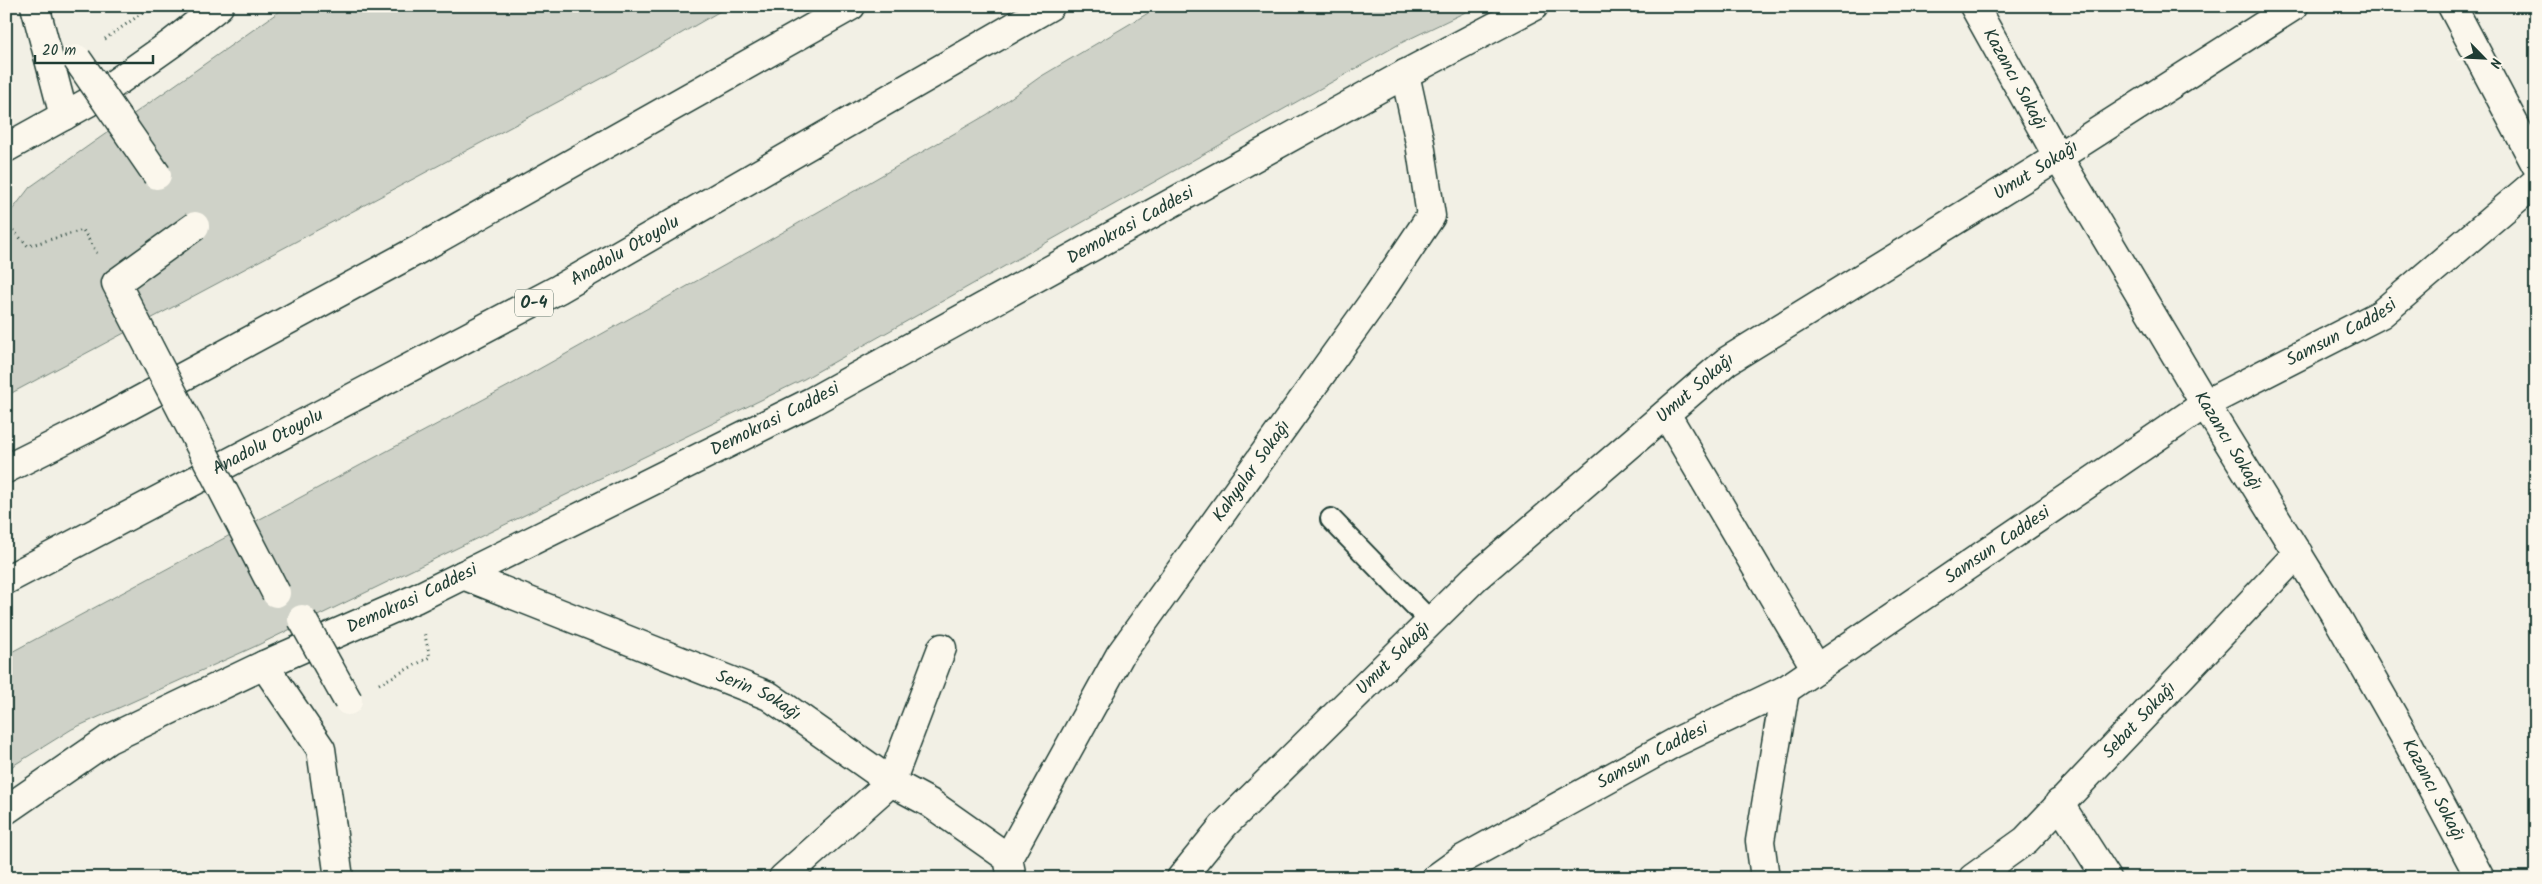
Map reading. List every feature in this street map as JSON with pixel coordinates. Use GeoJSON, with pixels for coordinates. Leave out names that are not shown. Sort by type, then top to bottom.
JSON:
{"type":"FeatureCollection","features":[{"type":"Feature","properties":{"kind":"main road"},"geometry":{"type":"LineString","coordinates":[[35,6],[64,116]]}},
{"type":"Feature","properties":{"kind":"main road"},"geometry":{"type":"LineString","coordinates":[[6,148],[88,103],[219,6]]}},
{"type":"Feature","properties":{"kind":"main road"},"geometry":{"type":"LineString","coordinates":[[6,469],[99,422],[414,252],[851,6]]}},
{"type":"Feature","properties":{"kind":"main road","name":"Anadolu Otoyolu"},"geometry":{"type":"LineString","coordinates":[[6,580],[559,290],[1050,6]]}},
{"type":"Feature","properties":{"kind":"main road","name":"Demokrasi Caddesi"},"geometry":{"type":"LineString","coordinates":[[6,810],[110,739],[264,664],[415,600],[811,402],[1405,74],[1534,6]]}},
{"type":"Feature","properties":{"kind":"main road","name":"Kazancı Sokağı"},"geometry":{"type":"LineString","coordinates":[[1974,6],[2058,157],[2205,404],[2298,553],[2402,730],[2480,878]]}},
{"type":"Feature","properties":{"kind":"main road","name":"Umut Sokağı"},"geometry":{"type":"LineString","coordinates":[[1181,878],[1224,826],[1476,578],[1727,361],[2058,157],[2294,6]]}},
{"type":"Feature","properties":{"kind":"main road"},"geometry":{"type":"LineString","coordinates":[[2452,6],[2536,164]]}},
{"type":"Feature","properties":{"kind":"main road"},"geometry":{"type":"LineString","coordinates":[[77,59],[157,175]]}},
{"type":"Feature","properties":{"kind":"main road","name":"Kahyalar Sokağı"},"geometry":{"type":"LineString","coordinates":[[1010,868],[1120,655],[1378,296],[1431,216],[1420,143],[1405,74]]}},
{"type":"Feature","properties":{"kind":"main road","name":"Samsun Caddesi"},"geometry":{"type":"LineString","coordinates":[[1436,878],[1461,860],[1666,748],[1785,690],[2205,404],[2382,314],[2536,182]]}},
{"type":"Feature","properties":{"kind":"main road"},"geometry":{"type":"LineString","coordinates":[[195,226],[116,283],[276,592]]}},
{"type":"Feature","properties":{"kind":"main road"},"geometry":{"type":"LineString","coordinates":[[1666,414],[1816,669]]}},
{"type":"Feature","properties":{"kind":"main road","name":"Sebat Sokağı"},"geometry":{"type":"LineString","coordinates":[[1973,878],[2026,840],[2298,553]]}},
{"type":"Feature","properties":{"kind":"main road","name":"Serin Sokağı"},"geometry":{"type":"LineString","coordinates":[[463,575],[769,696],[891,782],[930,803],[1010,868]]}},
{"type":"Feature","properties":{"kind":"main road"},"geometry":{"type":"LineString","coordinates":[[302,619],[348,701]]}},
{"type":"Feature","properties":{"kind":"main road"},"geometry":{"type":"LineString","coordinates":[[783,878],[891,782],[942,648]]}},
{"type":"Feature","properties":{"kind":"main road"},"geometry":{"type":"LineString","coordinates":[[264,664],[321,749],[340,878]]}},
{"type":"Feature","properties":{"kind":"main road"},"geometry":{"type":"LineString","coordinates":[[1765,878],[1760,841],[1785,690]]}},
{"type":"Feature","properties":{"kind":"main road"},"geometry":{"type":"LineString","coordinates":[[2059,803],[2107,878]]}},
{"type":"Feature","properties":{"kind":"lane"},"geometry":{"type":"LineString","coordinates":[[1331,520],[1431,622]]}},
{"type":"Feature","properties":{"kind":"path"},"geometry":{"type":"LineString","coordinates":[[77,59],[148,9]]}},
{"type":"Feature","properties":{"kind":"path"},"geometry":{"type":"LineString","coordinates":[[6,223],[28,246],[83,230]]}},
{"type":"Feature","properties":{"kind":"path"},"geometry":{"type":"LineString","coordinates":[[348,701],[430,657]]}},
{"type":"Feature","properties":{"kind":"shaded area"},"geometry":{"type":"Polygon","coordinates":[[[287,6],[729,6],[614,72],[6,396],[6,218],[30,187],[287,6]]]}},
{"type":"Feature","properties":{"kind":"shaded area"},"geometry":{"type":"Polygon","coordinates":[[[1160,6],[1478,6],[1403,42],[804,379],[256,646],[72,729],[6,770],[6,655],[514,383],[752,250],[988,114],[1040,77],[1160,6]]]}}]}
